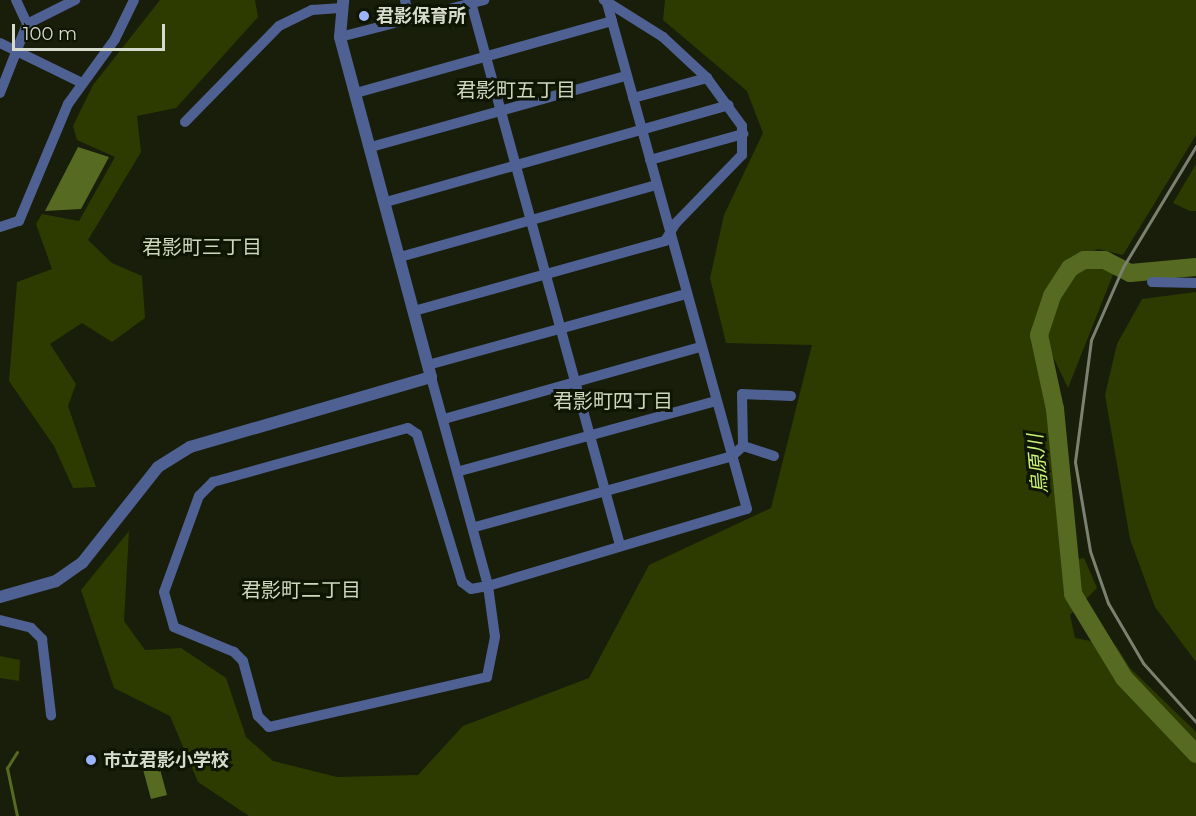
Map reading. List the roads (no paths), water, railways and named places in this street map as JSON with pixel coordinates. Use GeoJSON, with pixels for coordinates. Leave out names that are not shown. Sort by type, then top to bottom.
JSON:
{"type":"FeatureCollection","features":[{"type":"Feature","properties":{"kind":"street"},"geometry":{"type":"LineString","coordinates":[[16,0],[27,24]]}},
{"type":"Feature","properties":{"kind":"street"},"geometry":{"type":"LineString","coordinates":[[0,93],[27,24],[75,0]]}},
{"type":"Feature","properties":{"kind":"street"},"geometry":{"type":"LineString","coordinates":[[0,227],[19,221],[80,82],[115,39],[134,0]]}},
{"type":"Feature","properties":{"kind":"street"},"geometry":{"type":"LineString","coordinates":[[405,0],[409,19]]}},
{"type":"Feature","properties":{"kind":"street"},"geometry":{"type":"LineString","coordinates":[[340,37],[472,6],[484,0]]}},
{"type":"Feature","properties":{"kind":"street"},"geometry":{"type":"LineString","coordinates":[[185,122],[279,26],[312,10],[341,4],[340,37],[430,371],[475,526],[488,586],[495,636],[487,677],[268,727],[258,716],[243,661],[234,652],[174,627],[164,592],[199,496],[213,482],[408,428],[417,434],[462,582],[471,589],[488,586],[620,544],[747,509],[605,1]]}},
{"type":"Feature","properties":{"kind":"street"},"geometry":{"type":"LineString","coordinates":[[414,311],[665,241],[742,155],[743,134],[729,105],[707,78],[663,37],[605,1]]}},
{"type":"Feature","properties":{"kind":"street"},"geometry":{"type":"LineString","coordinates":[[472,6],[620,544]]}},
{"type":"Feature","properties":{"kind":"street"},"geometry":{"type":"LineString","coordinates":[[356,93],[612,21]]}},
{"type":"Feature","properties":{"kind":"street"},"geometry":{"type":"LineString","coordinates":[[0,43],[80,82]]}},
{"type":"Feature","properties":{"kind":"street"},"geometry":{"type":"LineString","coordinates":[[371,147],[627,76]]}},
{"type":"Feature","properties":{"kind":"street"},"geometry":{"type":"LineString","coordinates":[[633,98],[707,78]]}},
{"type":"Feature","properties":{"kind":"street"},"geometry":{"type":"LineString","coordinates":[[386,201],[729,105]]}},
{"type":"Feature","properties":{"kind":"street"},"geometry":{"type":"LineString","coordinates":[[650,160],[743,134]]}},
{"type":"Feature","properties":{"kind":"street"},"geometry":{"type":"LineString","coordinates":[[400,257],[657,185]]}},
{"type":"Feature","properties":{"kind":"street"},"geometry":{"type":"LineString","coordinates":[[1152,282],[1196,283]]}},
{"type":"Feature","properties":{"kind":"street"},"geometry":{"type":"LineString","coordinates":[[0,597],[56,581],[82,563],[158,467],[190,447],[560,328],[686,294]]}},
{"type":"Feature","properties":{"kind":"street"},"geometry":{"type":"LineString","coordinates":[[444,419],[701,347]]}},
{"type":"Feature","properties":{"kind":"street"},"geometry":{"type":"LineString","coordinates":[[475,526],[732,456],[743,446],[742,394],[791,396]]}},
{"type":"Feature","properties":{"kind":"street"},"geometry":{"type":"LineString","coordinates":[[460,471],[716,401]]}},
{"type":"Feature","properties":{"kind":"street"},"geometry":{"type":"LineString","coordinates":[[743,446],[774,456]]}},
{"type":"Feature","properties":{"kind":"street"},"geometry":{"type":"LineString","coordinates":[[0,620],[31,628],[42,639],[51,715]]}},
{"type":"Feature","properties":{"kind":"waterway","name":"烏原川"},"geometry":{"type":"LineString","coordinates":[[1196,267],[1130,273],[1105,260],[1084,260],[1070,268],[1052,296],[1039,335],[1055,409],[1073,594],[1124,678],[1196,754]]}},
{"type":"Feature","properties":{"kind":"waterway"},"geometry":{"type":"LineString","coordinates":[[17,752],[7,768],[17,816]]}},
{"type":"Feature","properties":{"kind":"railway"},"geometry":{"type":"LineString","coordinates":[[1196,146],[1123,267],[1091,340],[1075,462],[1090,551],[1108,603],[1143,663],[1196,722]]}},
{"type":"Feature","properties":{"kind":"place","name":"君影保育所"},"geometry":{"type":"Point","coordinates":[364,16]}},
{"type":"Feature","properties":{"kind":"place","name":"市立君影小学校"},"geometry":{"type":"Point","coordinates":[91,760]}},
{"type":"Feature","properties":{"kind":"district","name":"君影町五丁目"},"geometry":{"type":"Point","coordinates":[516,90]}},
{"type":"Feature","properties":{"kind":"district","name":"君影町三丁目"},"geometry":{"type":"Point","coordinates":[202,247]}},
{"type":"Feature","properties":{"kind":"district","name":"君影町四丁目"},"geometry":{"type":"Point","coordinates":[613,401]}},
{"type":"Feature","properties":{"kind":"district","name":"君影町二丁目"},"geometry":{"type":"Point","coordinates":[301,590]}}]}
